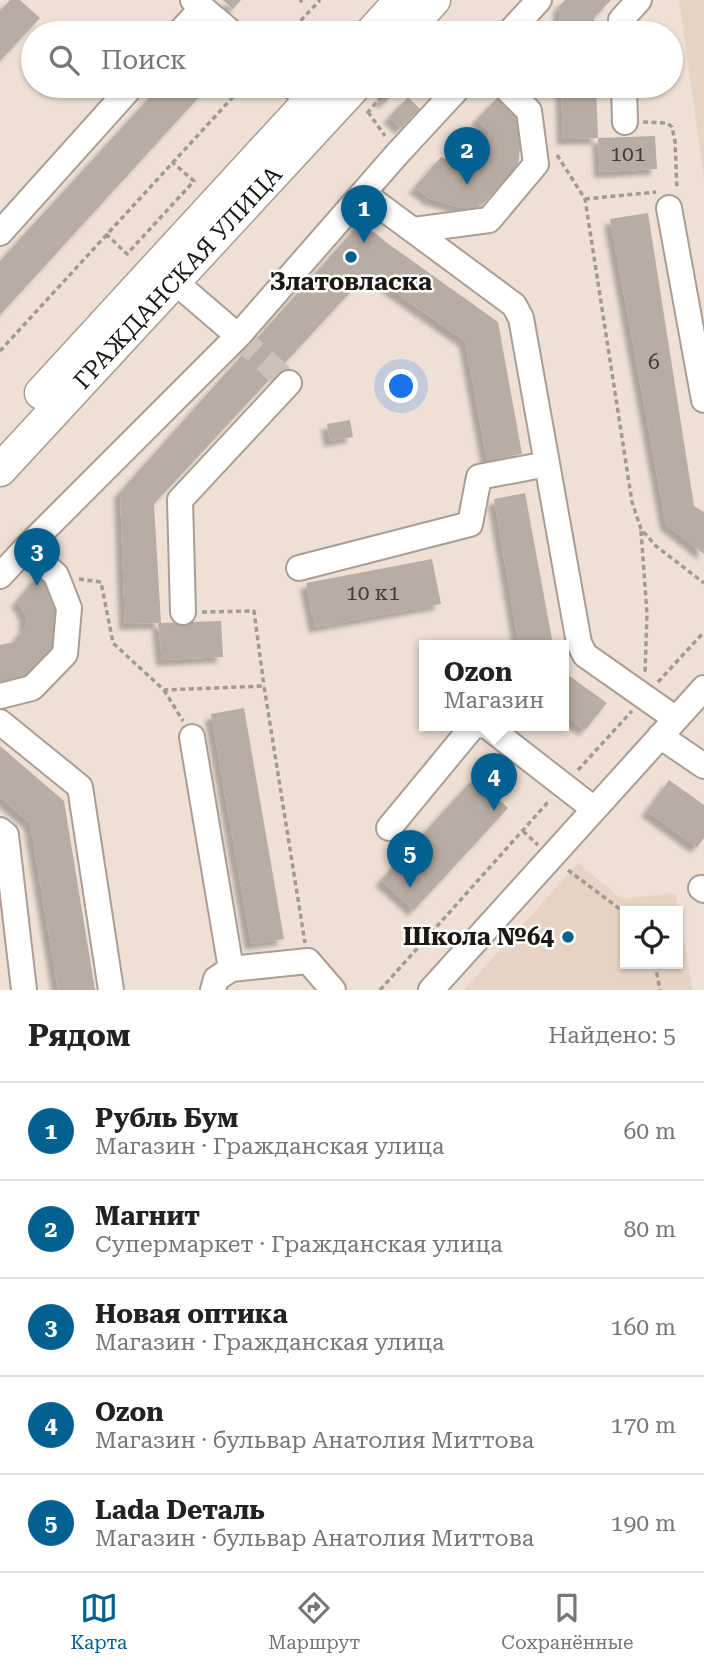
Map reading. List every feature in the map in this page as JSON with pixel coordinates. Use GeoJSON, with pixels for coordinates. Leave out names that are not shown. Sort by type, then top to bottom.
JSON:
{"type":"FeatureCollection","features":[{"type":"Feature","properties":{"kind":"main road"},"geometry":{"type":"LineString","coordinates":[[382,21],[401,0]]}},
{"type":"Feature","properties":{"kind":"main road"},"geometry":{"type":"LineString","coordinates":[[415,21],[434,0]]}},
{"type":"Feature","properties":{"kind":"main road","name":"ГРАЖДАНСКАЯ УЛИЦА"},"geometry":{"type":"LineString","coordinates":[[0,470],[174,281],[312,98]]}},
{"type":"Feature","properties":{"kind":"main road","name":"ГРАЖДАНСКАЯ УЛИЦА"},"geometry":{"type":"LineString","coordinates":[[0,438],[312,98]]}},
{"type":"Feature","properties":{"kind":"main road","name":"ГРАЖДАНСКАЯ УЛИЦА"},"geometry":{"type":"LineString","coordinates":[[338,98],[362,99]]}},
{"type":"Feature","properties":{"kind":"street"},"geometry":{"type":"LineString","coordinates":[[520,21],[539,0]]}},
{"type":"Feature","properties":{"kind":"street"},"geometry":{"type":"LineString","coordinates":[[621,21],[639,0]]}},
{"type":"Feature","properties":{"kind":"street"},"geometry":{"type":"LineString","coordinates":[[187,21],[198,4],[218,21]]}},
{"type":"Feature","properties":{"kind":"street"},"geometry":{"type":"LineString","coordinates":[[0,233],[121,98]]}},
{"type":"Feature","properties":{"kind":"street"},"geometry":{"type":"LineString","coordinates":[[0,576],[238,336],[449,98]]}},
{"type":"Feature","properties":{"kind":"street"},"geometry":{"type":"LineString","coordinates":[[414,230],[489,220],[536,164],[528,111],[516,98]]}},
{"type":"Feature","properties":{"kind":"street"},"geometry":{"type":"LineString","coordinates":[[624,98],[625,121]]}},
{"type":"Feature","properties":{"kind":"street"},"geometry":{"type":"LineString","coordinates":[[364,194],[514,305],[521,318],[579,643],[586,655],[644,697],[668,728],[704,766]]}},
{"type":"Feature","properties":{"kind":"street"},"geometry":{"type":"LineString","coordinates":[[667,200],[704,400]]}},
{"type":"Feature","properties":{"kind":"street"},"geometry":{"type":"LineString","coordinates":[[174,281],[238,336]]}},
{"type":"Feature","properties":{"kind":"street"},"geometry":{"type":"LineString","coordinates":[[183,612],[180,500],[289,383]]}},
{"type":"Feature","properties":{"kind":"street"},"geometry":{"type":"LineString","coordinates":[[299,568],[470,524],[479,477],[547,464]]}},
{"type":"Feature","properties":{"kind":"street"},"geometry":{"type":"LineString","coordinates":[[0,696],[32,688],[65,654],[69,608],[56,575],[26,548]]}},
{"type":"Feature","properties":{"kind":"street"},"geometry":{"type":"LineString","coordinates":[[432,990],[704,688]]}},
{"type":"Feature","properties":{"kind":"street"},"geometry":{"type":"LineString","coordinates":[[0,722],[80,787],[111,990]]}},
{"type":"Feature","properties":{"kind":"street"},"geometry":{"type":"LineString","coordinates":[[389,828],[471,731]]}},
{"type":"Feature","properties":{"kind":"street"},"geometry":{"type":"LineString","coordinates":[[494,731],[594,809]]}},
{"type":"Feature","properties":{"kind":"street"},"geometry":{"type":"LineString","coordinates":[[192,737],[231,969]]}},
{"type":"Feature","properties":{"kind":"street"},"geometry":{"type":"LineString","coordinates":[[0,830],[6,835],[23,990]]}},
{"type":"Feature","properties":{"kind":"street"},"geometry":{"type":"LineString","coordinates":[[213,990],[216,979],[231,969],[308,961],[333,990]]}},
{"type":"Feature","properties":{"kind":"path"},"geometry":{"type":"LineString","coordinates":[[300,21],[320,0]]}},
{"type":"Feature","properties":{"kind":"path"},"geometry":{"type":"LineString","coordinates":[[0,351],[232,98]]}},
{"type":"Feature","properties":{"kind":"path"},"geometry":{"type":"LineString","coordinates":[[362,99],[398,153]]}},
{"type":"Feature","properties":{"kind":"path"},"geometry":{"type":"LineString","coordinates":[[585,199],[667,200],[677,190],[676,141],[672,127],[667,123],[625,121]]}},
{"type":"Feature","properties":{"kind":"path"},"geometry":{"type":"LineString","coordinates":[[557,155],[585,199],[632,502],[641,529],[647,614],[644,697]]}},
{"type":"Feature","properties":{"kind":"path"},"geometry":{"type":"LineString","coordinates":[[106,234],[127,254],[194,181],[172,162]]}},
{"type":"Feature","properties":{"kind":"path"},"geometry":{"type":"LineString","coordinates":[[641,529],[656,546],[704,583]]}},
{"type":"Feature","properties":{"kind":"path"},"geometry":{"type":"LineString","coordinates":[[56,575],[101,582],[113,643],[164,690],[192,737]]}},
{"type":"Feature","properties":{"kind":"path"},"geometry":{"type":"LineString","coordinates":[[183,612],[254,611],[308,961]]}},
{"type":"Feature","properties":{"kind":"path"},"geometry":{"type":"LineString","coordinates":[[380,990],[704,632]]}},
{"type":"Feature","properties":{"kind":"path"},"geometry":{"type":"LineString","coordinates":[[164,690],[264,686]]}},
{"type":"Feature","properties":{"kind":"path"},"geometry":{"type":"LineString","coordinates":[[523,831],[551,857],[620,909]]}},
{"type":"Feature","properties":{"kind":"path"},"geometry":{"type":"LineString","coordinates":[[656,969],[660,990]]}},
{"type":"Feature","properties":{"kind":"shaded area"},"geometry":{"type":"Polygon","coordinates":[[[679,0],[704,0],[704,177],[683,21],[679,0]]]}},
{"type":"Feature","properties":{"kind":"shaded area","name":"Школа №64"},"geometry":{"type":"Polygon","coordinates":[[[578,863],[622,899],[675,893],[677,906],[620,906],[620,969],[683,969],[683,936],[693,990],[464,990],[578,863]]]}},
{"type":"Feature","properties":{"kind":"building"},"geometry":{"type":"Polygon","coordinates":[[[10,0],[20,0],[40,18],[37,21],[21,21],[21,38],[0,61],[0,11],[10,0]]]}},
{"type":"Feature","properties":{"kind":"building"},"geometry":{"type":"Polygon","coordinates":[[[223,0],[241,0],[233,9],[223,0]]]}},
{"type":"Feature","properties":{"kind":"building"},"geometry":{"type":"Polygon","coordinates":[[[565,0],[611,0],[594,21],[560,21],[559,6],[565,0]]]}},
{"type":"Feature","properties":{"kind":"building"},"geometry":{"type":"Polygon","coordinates":[[[149,98],[198,98],[0,315],[0,261],[149,98]]]}},
{"type":"Feature","properties":{"kind":"building"},"geometry":{"type":"Polygon","coordinates":[[[407,98],[420,109],[401,128],[389,117],[407,98]]]}},
{"type":"Feature","properties":{"kind":"building"},"geometry":{"type":"Polygon","coordinates":[[[497,98],[514,110],[521,137],[518,167],[484,203],[462,208],[430,199],[415,187],[441,157],[452,162],[470,164],[482,157],[488,143],[488,131],[477,119],[497,98]]]}},
{"type":"Feature","properties":{"kind":"building"},"geometry":{"type":"Polygon","coordinates":[[[561,98],[596,98],[598,138],[563,139],[561,98]]]}},
{"type":"Feature","properties":{"kind":"building"},"geometry":{"type":"Polygon","coordinates":[[[655,136],[657,169],[600,172],[598,138],[655,136]]]}},
{"type":"Feature","properties":{"kind":"building"},"geometry":{"type":"Polygon","coordinates":[[[648,213],[694,506],[704,512],[704,554],[666,524],[610,219],[648,213]]]}},
{"type":"Feature","properties":{"kind":"building"},"geometry":{"type":"Polygon","coordinates":[[[361,222],[498,322],[522,454],[487,460],[465,341],[368,273],[154,504],[161,623],[221,621],[223,657],[162,660],[158,623],[125,624],[120,492],[361,222]]]}},
{"type":"Feature","properties":{"kind":"building"},"geometry":{"type":"Polygon","coordinates":[[[350,420],[353,437],[330,441],[327,424],[350,420]]]}},
{"type":"Feature","properties":{"kind":"building"},"geometry":{"type":"Polygon","coordinates":[[[525,493],[552,640],[518,640],[494,499],[525,493]]]}},
{"type":"Feature","properties":{"kind":"building"},"geometry":{"type":"Polygon","coordinates":[[[432,559],[441,604],[315,627],[306,583],[432,559]]]}},
{"type":"Feature","properties":{"kind":"building"},"geometry":{"type":"Polygon","coordinates":[[[38,575],[57,592],[52,599],[58,607],[59,644],[32,674],[5,684],[0,680],[0,645],[14,642],[25,627],[25,614],[17,601],[38,575]]]}},
{"type":"Feature","properties":{"kind":"building"},"geometry":{"type":"Polygon","coordinates":[[[569,676],[607,703],[585,730],[569,719],[569,676]]]}},
{"type":"Feature","properties":{"kind":"building"},"geometry":{"type":"Polygon","coordinates":[[[244,708],[284,939],[251,944],[211,714],[244,708]]]}},
{"type":"Feature","properties":{"kind":"building"},"geometry":{"type":"Polygon","coordinates":[[[0,746],[64,801],[95,990],[58,990],[30,823],[0,797],[0,746]]]}},
{"type":"Feature","properties":{"kind":"building"},"geometry":{"type":"Polygon","coordinates":[[[475,777],[508,808],[414,910],[381,880],[475,777]]]}},
{"type":"Feature","properties":{"kind":"building"},"geometry":{"type":"Polygon","coordinates":[[[669,780],[704,805],[704,838],[697,847],[647,811],[669,780]]]}},
{"type":"Feature","properties":{"kind":"tunnel"},"geometry":{"type":"LineString","coordinates":[[238,336],[289,383]]}},
{"type":"Feature","properties":{"kind":"place","name":"Магнит"},"geometry":{"type":"Point","coordinates":[467,185]}},
{"type":"Feature","properties":{"kind":"place","name":"Рубль Бум"},"geometry":{"type":"Point","coordinates":[364,243]}},
{"type":"Feature","properties":{"kind":"place","name":"Златовласка"},"geometry":{"type":"Point","coordinates":[351,257]}},
{"type":"Feature","properties":{"kind":"place","name":"Новая оптика"},"geometry":{"type":"Point","coordinates":[37,586]}},
{"type":"Feature","properties":{"kind":"place","name":"Ozon"},"geometry":{"type":"Point","coordinates":[494,811]}},
{"type":"Feature","properties":{"kind":"place","name":"Lada Dеталь"},"geometry":{"type":"Point","coordinates":[410,888]}},
{"type":"Feature","properties":{"kind":"place","name":"Школа №64"},"geometry":{"type":"Point","coordinates":[568,937]}}]}
